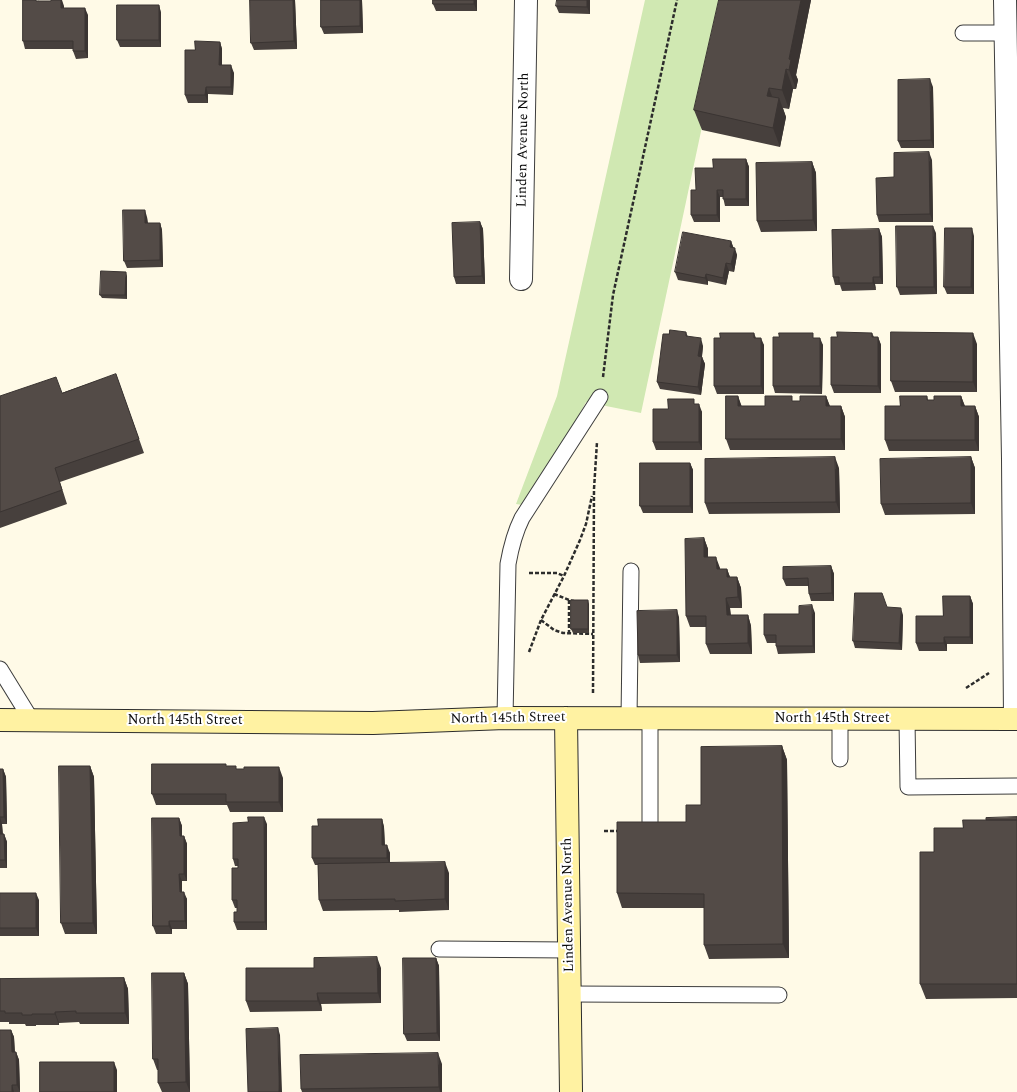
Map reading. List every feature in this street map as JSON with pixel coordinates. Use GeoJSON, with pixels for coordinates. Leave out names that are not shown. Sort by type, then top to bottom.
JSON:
{"type":"FeatureCollection","features":[{"type":"Feature","properties":{"kind":"main road","name":"North 145th Street"},"geometry":{"type":"LineString","coordinates":[[0,720],[373,723],[505,718],[1016,719]]}},
{"type":"Feature","properties":{"kind":"main road","name":"Linden Avenue North"},"geometry":{"type":"LineString","coordinates":[[566,718],[571,1092]]}},
{"type":"Feature","properties":{"kind":"street","name":"Linden Avenue North"},"geometry":{"type":"LineString","coordinates":[[521,279],[526,0]]}},
{"type":"Feature","properties":{"kind":"street"},"geometry":{"type":"LineString","coordinates":[[1005,0],[1013,192],[1016,719]]}},
{"type":"Feature","properties":{"kind":"lane"},"geometry":{"type":"LineString","coordinates":[[963,33],[1006,33]]}},
{"type":"Feature","properties":{"kind":"lane"},"geometry":{"type":"LineString","coordinates":[[505,718],[508,564],[515,531],[600,397]]}},
{"type":"Feature","properties":{"kind":"lane"},"geometry":{"type":"LineString","coordinates":[[631,571],[640,718],[650,831]]}},
{"type":"Feature","properties":{"kind":"lane"},"geometry":{"type":"LineString","coordinates":[[0,669],[32,720]]}},
{"type":"Feature","properties":{"kind":"lane"},"geometry":{"type":"LineString","coordinates":[[840,719],[840,759]]}},
{"type":"Feature","properties":{"kind":"lane"},"geometry":{"type":"LineString","coordinates":[[907,719],[908,787],[1017,786]]}},
{"type":"Feature","properties":{"kind":"lane"},"geometry":{"type":"LineString","coordinates":[[439,950],[569,950]]}},
{"type":"Feature","properties":{"kind":"lane"},"geometry":{"type":"LineString","coordinates":[[570,994],[779,995]]}},
{"type":"Feature","properties":{"kind":"path"},"geometry":{"type":"LineString","coordinates":[[600,397],[613,295],[677,0]]}},
{"type":"Feature","properties":{"kind":"path"},"geometry":{"type":"LineString","coordinates":[[594,691],[594,489],[598,435]]}},
{"type":"Feature","properties":{"kind":"path"},"geometry":{"type":"LineString","coordinates":[[528,658],[530,647],[541,620],[564,576],[580,540],[586,524],[594,489]]}},
{"type":"Feature","properties":{"kind":"path"},"geometry":{"type":"LineString","coordinates":[[522,573],[557,573],[564,576]]}},
{"type":"Feature","properties":{"kind":"path"},"geometry":{"type":"LineString","coordinates":[[554,594],[578,602]]}},
{"type":"Feature","properties":{"kind":"path"},"geometry":{"type":"LineString","coordinates":[[569,600],[569,634]]}},
{"type":"Feature","properties":{"kind":"path"},"geometry":{"type":"LineString","coordinates":[[541,620],[554,630],[563,634],[593,634]]}},
{"type":"Feature","properties":{"kind":"green space"},"geometry":{"type":"Polygon","coordinates":[[[645,0],[729,0],[641,413],[586,402],[529,506],[516,504],[557,396],[645,0]]]}},
{"type":"Feature","properties":{"kind":"building"},"geometry":{"type":"Polygon","coordinates":[[[23,0],[61,0],[61,8],[85,8],[85,51],[73,51],[73,41],[23,41],[23,0]]]}},
{"type":"Feature","properties":{"kind":"building"},"geometry":{"type":"Polygon","coordinates":[[[250,0],[293,0],[294,41],[251,43],[250,0]]]}},
{"type":"Feature","properties":{"kind":"building"},"geometry":{"type":"Polygon","coordinates":[[[321,0],[360,0],[360,26],[321,27],[321,0]]]}},
{"type":"Feature","properties":{"kind":"building"},"geometry":{"type":"Polygon","coordinates":[[[433,0],[474,0],[474,4],[433,4],[433,0]]]}},
{"type":"Feature","properties":{"kind":"building"},"geometry":{"type":"Polygon","coordinates":[[[557,0],[587,0],[587,7],[556,6],[557,0]]]}},
{"type":"Feature","properties":{"kind":"building"},"geometry":{"type":"Polygon","coordinates":[[[719,0],[801,0],[789,59],[791,60],[789,70],[786,69],[782,90],[769,88],[767,96],[779,98],[773,128],[694,110],[719,0]]]}},
{"type":"Feature","properties":{"kind":"building"},"geometry":{"type":"Polygon","coordinates":[[[117,5],[159,5],[159,40],[117,40],[117,5]]]}},
{"type":"Feature","properties":{"kind":"building"},"geometry":{"type":"Polygon","coordinates":[[[195,41],[220,42],[219,65],[231,65],[231,87],[206,87],[205,95],[185,95],[185,50],[195,50],[195,41]]]}},
{"type":"Feature","properties":{"kind":"building"},"geometry":{"type":"Polygon","coordinates":[[[930,79],[931,140],[898,141],[898,80],[930,79]]]}},
{"type":"Feature","properties":{"kind":"building"},"geometry":{"type":"Polygon","coordinates":[[[929,152],[930,214],[877,215],[876,178],[894,177],[894,153],[929,152]]]}},
{"type":"Feature","properties":{"kind":"building"},"geometry":{"type":"Polygon","coordinates":[[[713,159],[746,159],[746,199],[723,199],[723,190],[717,190],[717,215],[691,215],[691,190],[696,190],[695,168],[713,168],[713,159]]]}},
{"type":"Feature","properties":{"kind":"building"},"geometry":{"type":"Polygon","coordinates":[[[812,162],[813,220],[757,221],[756,163],[812,162]]]}},
{"type":"Feature","properties":{"kind":"building"},"geometry":{"type":"Polygon","coordinates":[[[123,210],[145,210],[145,223],[160,223],[160,260],[124,261],[123,210]]]}},
{"type":"Feature","properties":{"kind":"building"},"geometry":{"type":"Polygon","coordinates":[[[480,222],[482,276],[454,277],[452,223],[480,222]]]}},
{"type":"Feature","properties":{"kind":"building"},"geometry":{"type":"Polygon","coordinates":[[[896,226],[933,226],[934,287],[897,287],[896,226]]]}},
{"type":"Feature","properties":{"kind":"building"},"geometry":{"type":"Polygon","coordinates":[[[945,228],[972,228],[971,287],[944,287],[945,228]]]}},
{"type":"Feature","properties":{"kind":"building"},"geometry":{"type":"Polygon","coordinates":[[[879,229],[880,277],[873,277],[873,283],[839,283],[839,277],[833,277],[832,230],[879,229]]]}},
{"type":"Feature","properties":{"kind":"building"},"geometry":{"type":"Polygon","coordinates":[[[683,232],[731,241],[730,247],[735,248],[731,264],[726,263],[723,278],[706,274],[705,278],[675,272],[683,232]]]}},
{"type":"Feature","properties":{"kind":"building"},"geometry":{"type":"Polygon","coordinates":[[[101,271],[126,272],[125,295],[100,295],[101,271]]]}},
{"type":"Feature","properties":{"kind":"building"},"geometry":{"type":"Polygon","coordinates":[[[670,330],[686,332],[686,336],[701,338],[698,356],[702,357],[698,387],[657,382],[663,334],[669,334],[670,330]]]}},
{"type":"Feature","properties":{"kind":"building"},"geometry":{"type":"Polygon","coordinates":[[[837,332],[872,333],[872,337],[878,337],[878,386],[831,385],[831,337],[837,337],[837,332]]]}},
{"type":"Feature","properties":{"kind":"building"},"geometry":{"type":"Polygon","coordinates":[[[891,332],[973,333],[973,382],[891,381],[891,332]]]}},
{"type":"Feature","properties":{"kind":"building"},"geometry":{"type":"Polygon","coordinates":[[[720,333],[754,333],[754,338],[761,338],[761,386],[714,386],[714,338],[720,338],[720,333]]]}},
{"type":"Feature","properties":{"kind":"building"},"geometry":{"type":"Polygon","coordinates":[[[779,333],[813,333],[813,338],[820,338],[820,386],[773,386],[773,337],[779,337],[779,333]]]}},
{"type":"Feature","properties":{"kind":"building"},"geometry":{"type":"Polygon","coordinates":[[[116,374],[139,439],[55,468],[62,490],[0,512],[0,396],[56,377],[62,393],[116,374]]]}},
{"type":"Feature","properties":{"kind":"building"},"geometry":{"type":"Polygon","coordinates":[[[726,396],[738,396],[738,406],[765,406],[765,396],[792,396],[792,401],[800,401],[800,396],[826,396],[826,406],[841,406],[841,439],[726,439],[726,396]]]}},
{"type":"Feature","properties":{"kind":"building"},"geometry":{"type":"Polygon","coordinates":[[[900,396],[927,396],[927,400],[934,400],[934,396],[961,396],[961,406],[975,406],[975,440],[885,440],[885,406],[900,406],[900,396]]]}},
{"type":"Feature","properties":{"kind":"building"},"geometry":{"type":"Polygon","coordinates":[[[668,399],[694,399],[694,404],[699,404],[699,442],[653,442],[653,409],[668,409],[668,399]]]}},
{"type":"Feature","properties":{"kind":"building"},"geometry":{"type":"Polygon","coordinates":[[[835,457],[836,502],[705,503],[705,459],[835,457]]]}},
{"type":"Feature","properties":{"kind":"building"},"geometry":{"type":"Polygon","coordinates":[[[971,457],[971,503],[881,504],[880,459],[971,457]]]}},
{"type":"Feature","properties":{"kind":"building"},"geometry":{"type":"Polygon","coordinates":[[[640,463],[690,463],[690,506],[640,506],[640,463]]]}},
{"type":"Feature","properties":{"kind":"building"},"geometry":{"type":"Polygon","coordinates":[[[704,538],[704,557],[716,557],[717,569],[727,569],[727,577],[737,577],[738,597],[726,598],[727,615],[748,615],[748,643],[706,644],[706,616],[686,616],[685,539],[704,538]]]}},
{"type":"Feature","properties":{"kind":"building"},"geometry":{"type":"Polygon","coordinates":[[[831,566],[832,593],[809,594],[808,578],[783,579],[783,567],[831,566]]]}},
{"type":"Feature","properties":{"kind":"building"},"geometry":{"type":"Polygon","coordinates":[[[855,593],[882,593],[887,607],[901,608],[899,643],[853,641],[855,593]]]}},
{"type":"Feature","properties":{"kind":"building"},"geometry":{"type":"Polygon","coordinates":[[[943,596],[970,596],[970,637],[944,637],[944,643],[916,643],[916,616],[943,616],[943,596]]]}},
{"type":"Feature","properties":{"kind":"building"},"geometry":{"type":"Polygon","coordinates":[[[571,600],[588,600],[588,629],[571,629],[571,600]]]}},
{"type":"Feature","properties":{"kind":"building"},"geometry":{"type":"Polygon","coordinates":[[[812,605],[813,646],[776,646],[776,635],[764,635],[764,614],[799,614],[799,606],[812,605]]]}},
{"type":"Feature","properties":{"kind":"building"},"geometry":{"type":"Polygon","coordinates":[[[677,610],[677,655],[638,655],[637,611],[677,610]]]}},
{"type":"Feature","properties":{"kind":"building"},"geometry":{"type":"Polygon","coordinates":[[[782,746],[783,944],[704,945],[704,894],[617,893],[617,822],[686,822],[686,805],[701,805],[701,747],[782,746]]]}},
{"type":"Feature","properties":{"kind":"building"},"geometry":{"type":"Polygon","coordinates":[[[152,764],[226,764],[226,766],[236,766],[236,769],[244,769],[244,767],[279,767],[279,802],[226,802],[226,794],[152,794],[152,764]]]}},
{"type":"Feature","properties":{"kind":"building"},"geometry":{"type":"Polygon","coordinates":[[[59,766],[90,766],[93,923],[61,923],[59,766]]]}},
{"type":"Feature","properties":{"kind":"building"},"geometry":{"type":"Polygon","coordinates":[[[0,769],[3,769],[4,817],[0,817],[0,769]]]}},
{"type":"Feature","properties":{"kind":"building"},"geometry":{"type":"Polygon","coordinates":[[[248,817],[264,817],[265,922],[234,922],[234,912],[237,912],[237,900],[232,900],[232,868],[238,868],[238,859],[233,859],[233,823],[248,822],[248,817]]]}},
{"type":"Feature","properties":{"kind":"building"},"geometry":{"type":"Polygon","coordinates":[[[1017,817],[1017,820],[986,820],[986,818],[1017,817]]]}},
{"type":"Feature","properties":{"kind":"building"},"geometry":{"type":"Polygon","coordinates":[[[152,818],[179,818],[180,836],[184,836],[184,874],[179,874],[180,892],[184,892],[185,921],[169,921],[169,926],[153,926],[152,818]]]}},
{"type":"Feature","properties":{"kind":"building"},"geometry":{"type":"Polygon","coordinates":[[[318,819],[382,819],[382,845],[387,845],[387,858],[312,858],[312,826],[318,826],[318,819]]]}},
{"type":"Feature","properties":{"kind":"building"},"geometry":{"type":"Polygon","coordinates":[[[963,820],[1017,820],[1017,984],[920,984],[920,852],[934,852],[934,828],[963,828],[963,820]]]}},
{"type":"Feature","properties":{"kind":"building"},"geometry":{"type":"Polygon","coordinates":[[[0,834],[4,834],[5,860],[0,860],[0,834]]]}},
{"type":"Feature","properties":{"kind":"building"},"geometry":{"type":"Polygon","coordinates":[[[445,862],[445,899],[395,901],[395,899],[319,900],[318,864],[445,862]]]}},
{"type":"Feature","properties":{"kind":"building"},"geometry":{"type":"Polygon","coordinates":[[[0,893],[36,893],[36,928],[0,928],[0,893]]]}},
{"type":"Feature","properties":{"kind":"building"},"geometry":{"type":"Polygon","coordinates":[[[377,957],[378,993],[317,993],[318,1001],[246,1001],[246,968],[314,968],[314,958],[377,957]]]}},
{"type":"Feature","properties":{"kind":"building"},"geometry":{"type":"Polygon","coordinates":[[[403,958],[436,958],[437,1033],[404,1034],[403,958]]]}},
{"type":"Feature","properties":{"kind":"building"},"geometry":{"type":"Polygon","coordinates":[[[152,973],[184,973],[186,1082],[158,1083],[158,1059],[153,1059],[152,973]]]}},
{"type":"Feature","properties":{"kind":"building"},"geometry":{"type":"Polygon","coordinates":[[[124,978],[125,1013],[76,1013],[76,1011],[55,1012],[55,1014],[22,1015],[22,1013],[5,1013],[5,1011],[0,1011],[0,979],[124,978]]]}},
{"type":"Feature","properties":{"kind":"building"},"geometry":{"type":"Polygon","coordinates":[[[278,1028],[279,1092],[248,1092],[246,1029],[278,1028]]]}},
{"type":"Feature","properties":{"kind":"building"},"geometry":{"type":"Polygon","coordinates":[[[0,1030],[11,1030],[12,1052],[16,1052],[17,1085],[12,1085],[12,1092],[0,1092],[0,1030]]]}},
{"type":"Feature","properties":{"kind":"building"},"geometry":{"type":"Polygon","coordinates":[[[438,1053],[439,1087],[301,1089],[300,1055],[438,1053]]]}},
{"type":"Feature","properties":{"kind":"building"},"geometry":{"type":"Polygon","coordinates":[[[40,1062],[114,1062],[114,1092],[40,1092],[40,1062]]]}}]}
